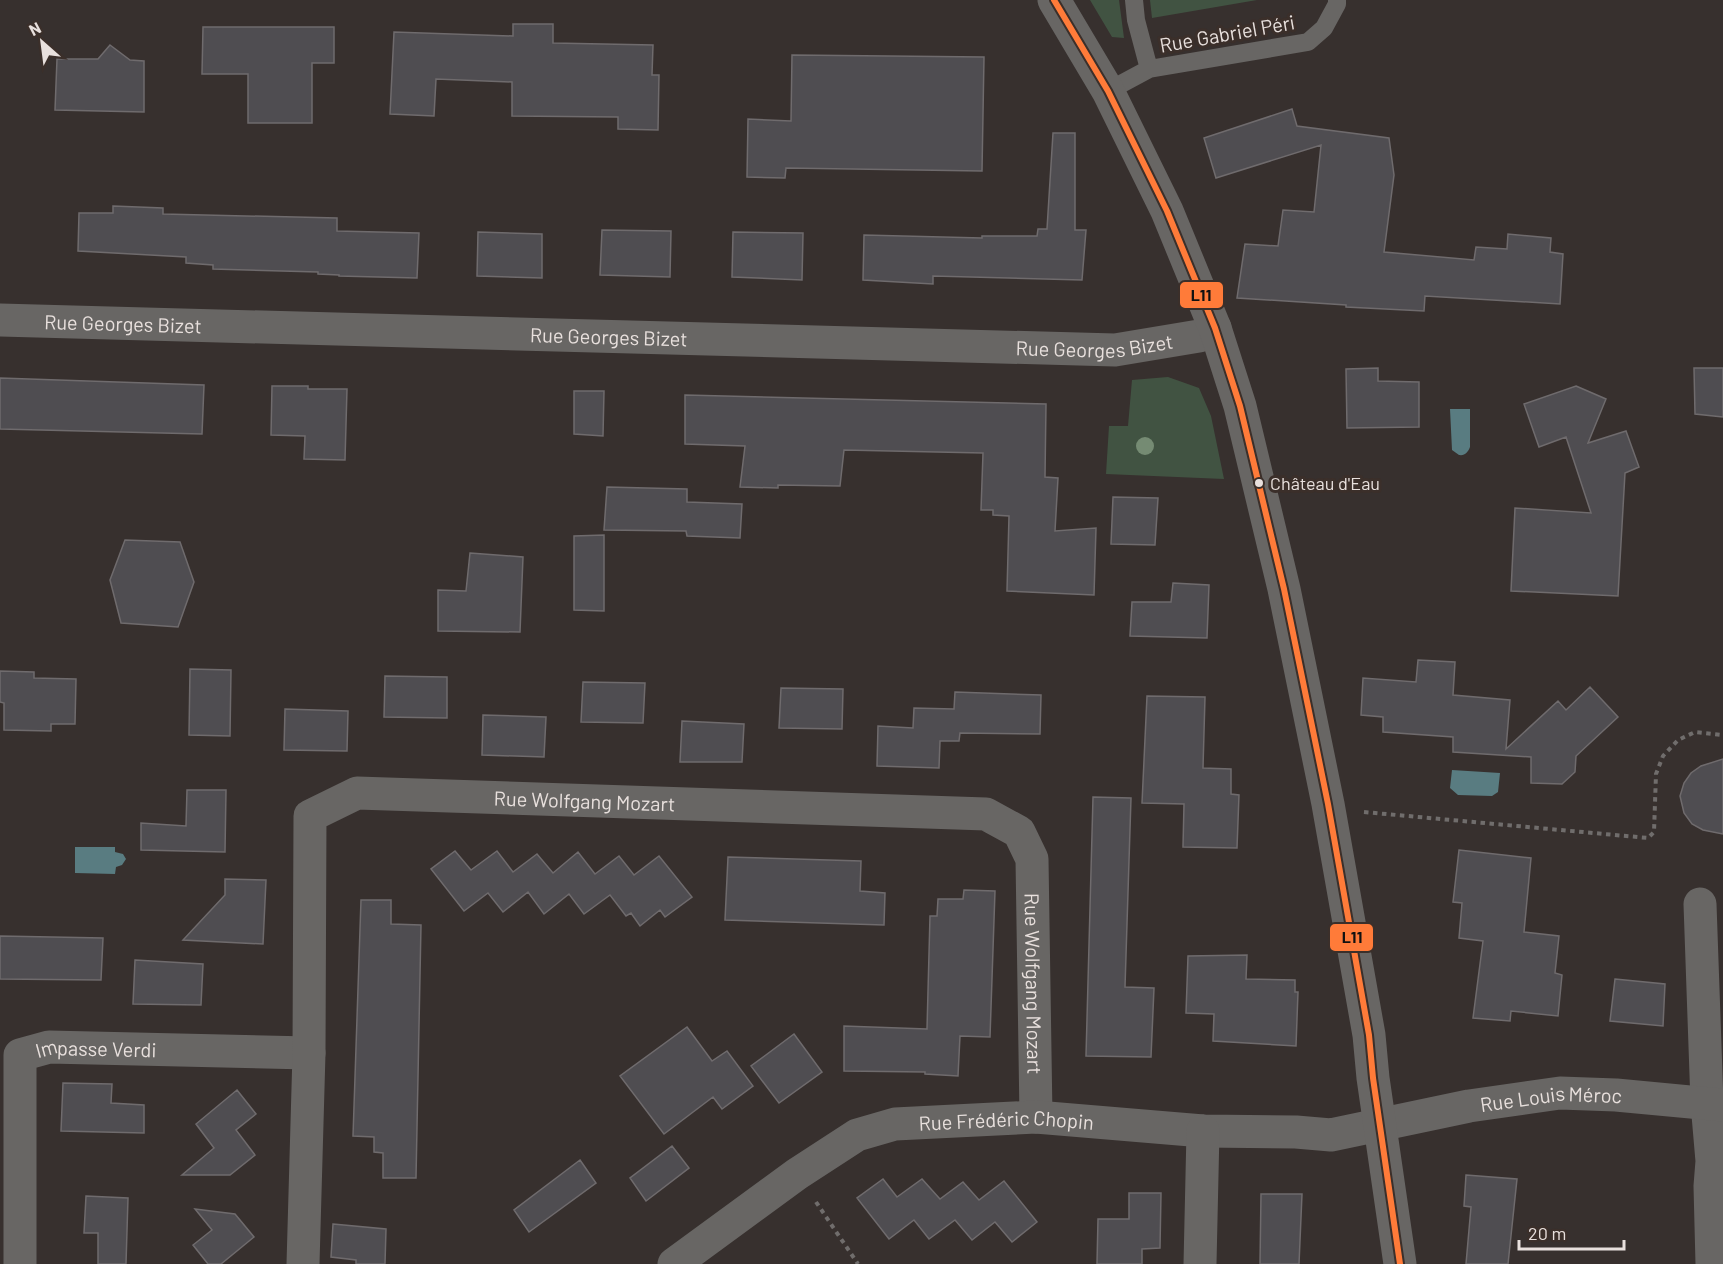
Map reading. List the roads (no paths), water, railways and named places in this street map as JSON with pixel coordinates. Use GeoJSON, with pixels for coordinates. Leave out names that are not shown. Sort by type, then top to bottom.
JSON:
{"type":"FeatureCollection","features":[{"type":"Feature","properties":{"kind":"street"},"geometry":{"type":"LineString","coordinates":[[1054,0],[1108,91],[1167,211],[1215,328],[1240,406],[1284,589],[1326,793],[1369,1035],[1373,1078],[1400,1264]]}},
{"type":"Feature","properties":{"kind":"street","name":"Rue Georges Bizet"},"geometry":{"type":"LineString","coordinates":[[0,320],[1115,350],[1199,336],[1215,328]]}},
{"type":"Feature","properties":{"kind":"street","name":"Rue Wolfgang Mozart"},"geometry":{"type":"LineString","coordinates":[[303,1264],[309,1053],[309,816],[357,793],[986,814],[1019,832],[1032,859],[1036,1116]]}},
{"type":"Feature","properties":{"kind":"street"},"geometry":{"type":"LineString","coordinates":[[1700,904],[1715,1104],[1710,1186],[1712,1264]]}},
{"type":"Feature","properties":{"kind":"street","name":"Impasse Verdi"},"geometry":{"type":"LineString","coordinates":[[20,1264],[20,1055],[49,1047],[309,1053]]}},
{"type":"Feature","properties":{"kind":"street","name":"Rue Louis Méroc"},"geometry":{"type":"LineString","coordinates":[[1380,1126],[1469,1107],[1560,1093],[1616,1095],[1715,1104]]}},
{"type":"Feature","properties":{"kind":"street","name":"Rue Frédéric Chopin"},"geometry":{"type":"LineString","coordinates":[[674,1264],[797,1174],[857,1135],[895,1124],[1036,1116],[1203,1131],[1296,1132],[1331,1135],[1380,1126]]}},
{"type":"Feature","properties":{"kind":"street"},"geometry":{"type":"LineString","coordinates":[[1200,1264],[1203,1131]]}},
{"type":"Feature","properties":{"kind":"lane"},"geometry":{"type":"LineString","coordinates":[[1134,0],[1136,20],[1149,69]]}},
{"type":"Feature","properties":{"kind":"lane","name":"Rue Gabriel Péri"},"geometry":{"type":"LineString","coordinates":[[1108,91],[1149,69],[1308,42],[1324,28],[1337,0]]}},
{"type":"Feature","properties":{"kind":"water"},"geometry":{"type":"Polygon","coordinates":[[[1450,409],[1470,409],[1470,447],[1463,455],[1452,450],[1450,409]]]}},
{"type":"Feature","properties":{"kind":"water"},"geometry":{"type":"Polygon","coordinates":[[[1452,770],[1500,773],[1498,792],[1492,796],[1458,795],[1450,788],[1452,770]]]}},
{"type":"Feature","properties":{"kind":"water"},"geometry":{"type":"Polygon","coordinates":[[[75,847],[115,847],[115,852],[123,854],[126,859],[122,865],[116,867],[115,874],[75,873],[75,847]]]}},
{"type":"Feature","properties":{"kind":"place","name":"Château d'Eau"},"geometry":{"type":"Point","coordinates":[1259,483]}}]}
